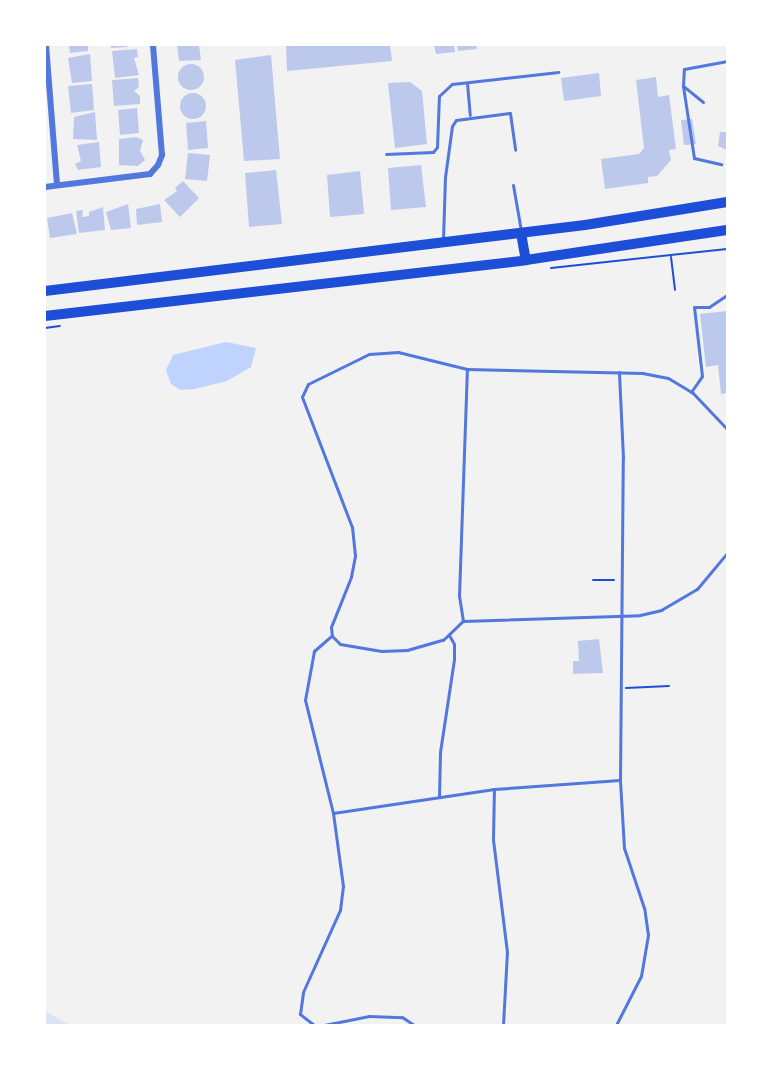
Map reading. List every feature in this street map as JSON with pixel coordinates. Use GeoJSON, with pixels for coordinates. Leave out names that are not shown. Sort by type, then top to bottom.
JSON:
{"type":"FeatureCollection","features":[{"type":"Feature","properties":{"kind":"main road"},"geometry":{"type":"LineString","coordinates":[[45,291],[521,233],[727,202]]}},
{"type":"Feature","properties":{"kind":"main road"},"geometry":{"type":"LineString","coordinates":[[45,316],[525,260],[727,230]]}},
{"type":"Feature","properties":{"kind":"main road"},"geometry":{"type":"LineString","coordinates":[[521,233],[525,260]]}},
{"type":"Feature","properties":{"kind":"street"},"geometry":{"type":"LineString","coordinates":[[46,45],[57,185]]}},
{"type":"Feature","properties":{"kind":"street"},"geometry":{"type":"LineString","coordinates":[[45,187],[150,174],[158,165],[162,156],[153,45]]}},
{"type":"Feature","properties":{"kind":"lane"},"geometry":{"type":"LineString","coordinates":[[722,164],[694,158],[683,86],[684,69],[688,66],[727,61]]}},
{"type":"Feature","properties":{"kind":"lane"},"geometry":{"type":"LineString","coordinates":[[386,154],[433,152],[437,147],[439,96],[452,84],[558,72]]}},
{"type":"Feature","properties":{"kind":"lane"},"geometry":{"type":"LineString","coordinates":[[466,82],[470,115]]}},
{"type":"Feature","properties":{"kind":"lane"},"geometry":{"type":"LineString","coordinates":[[683,86],[704,102]]}},
{"type":"Feature","properties":{"kind":"lane"},"geometry":{"type":"LineString","coordinates":[[443,242],[445,177],[452,126],[456,120],[470,115],[510,113],[515,150]]}},
{"type":"Feature","properties":{"kind":"lane"},"geometry":{"type":"LineString","coordinates":[[513,185],[521,233]]}},
{"type":"Feature","properties":{"kind":"lane"},"geometry":{"type":"LineString","coordinates":[[691,392],[702,376],[694,307],[706,308],[727,295]]}},
{"type":"Feature","properties":{"kind":"lane"},"geometry":{"type":"LineString","coordinates":[[727,429],[691,392],[668,378],[619,372],[466,369],[398,352],[369,354],[308,384],[302,397],[352,527],[356,556],[331,627],[332,636],[340,644],[381,651],[425,647],[449,635],[463,621],[620,618],[661,610],[680,601],[712,576],[727,553]]}},
{"type":"Feature","properties":{"kind":"lane"},"geometry":{"type":"LineString","coordinates":[[463,621],[459,596],[466,369]]}},
{"type":"Feature","properties":{"kind":"lane"},"geometry":{"type":"LineString","coordinates":[[616,1025],[641,976],[648,935],[644,908],[624,848],[620,780],[623,458],[619,372]]}},
{"type":"Feature","properties":{"kind":"lane"},"geometry":{"type":"LineString","coordinates":[[439,797],[440,752],[454,660],[454,644],[449,635]]}},
{"type":"Feature","properties":{"kind":"lane"},"geometry":{"type":"LineString","coordinates":[[314,1025],[300,1014],[303,992],[340,910],[343,886],[333,813],[305,700],[314,651],[332,636]]}},
{"type":"Feature","properties":{"kind":"lane"},"geometry":{"type":"LineString","coordinates":[[333,813],[494,789],[620,780]]}},
{"type":"Feature","properties":{"kind":"lane"},"geometry":{"type":"LineString","coordinates":[[494,789],[494,839],[507,952],[503,1025]]}},
{"type":"Feature","properties":{"kind":"lane"},"geometry":{"type":"LineString","coordinates":[[324,1025],[369,1016],[402,1017],[414,1025]]}},
{"type":"Feature","properties":{"kind":"path"},"geometry":{"type":"LineString","coordinates":[[671,257],[675,290]]}},
{"type":"Feature","properties":{"kind":"path"},"geometry":{"type":"LineString","coordinates":[[593,580],[621,580]]}},
{"type":"Feature","properties":{"kind":"path"},"geometry":{"type":"LineString","coordinates":[[620,688],[669,686]]}},
{"type":"Feature","properties":{"kind":"shaded area"},"geometry":{"type":"Polygon","coordinates":[[[45,1011],[70,1025],[45,1025],[45,1011]]]}},
{"type":"Feature","properties":{"kind":"water"},"geometry":{"type":"Polygon","coordinates":[[[226,342],[256,348],[251,367],[227,381],[194,389],[180,390],[171,384],[166,370],[173,355],[226,342]]]}},
{"type":"Feature","properties":{"kind":"building"},"geometry":{"type":"Polygon","coordinates":[[[69,45],[88,45],[88,51],[70,53],[69,45]]]}},
{"type":"Feature","properties":{"kind":"building"},"geometry":{"type":"Polygon","coordinates":[[[111,45],[128,45],[128,47],[111,48],[111,45]]]}},
{"type":"Feature","properties":{"kind":"building"},"geometry":{"type":"Polygon","coordinates":[[[177,45],[199,45],[201,60],[179,61],[177,45]]]}},
{"type":"Feature","properties":{"kind":"building"},"geometry":{"type":"Polygon","coordinates":[[[286,45],[390,45],[392,61],[287,71],[286,45]]]}},
{"type":"Feature","properties":{"kind":"building"},"geometry":{"type":"Polygon","coordinates":[[[434,45],[454,45],[455,52],[436,54],[434,45]]]}},
{"type":"Feature","properties":{"kind":"building"},"geometry":{"type":"Polygon","coordinates":[[[457,45],[476,45],[477,49],[458,51],[457,45]]]}},
{"type":"Feature","properties":{"kind":"building"},"geometry":{"type":"Polygon","coordinates":[[[137,49],[138,57],[134,58],[139,75],[115,78],[112,51],[137,49]]]}},
{"type":"Feature","properties":{"kind":"building"},"geometry":{"type":"Polygon","coordinates":[[[90,54],[92,81],[72,83],[68,58],[90,54]]]}},
{"type":"Feature","properties":{"kind":"building"},"geometry":{"type":"Polygon","coordinates":[[[271,55],[280,159],[244,161],[235,60],[271,55]]]}},
{"type":"Feature","properties":{"kind":"building"},"geometry":{"type":"Polygon","coordinates":[[[191,64],[200,68],[204,77],[200,86],[191,90],[182,86],[178,77],[182,68],[191,64]]]}},
{"type":"Feature","properties":{"kind":"building"},"geometry":{"type":"Polygon","coordinates":[[[599,73],[601,96],[564,101],[561,78],[599,73]]]}},
{"type":"Feature","properties":{"kind":"building"},"geometry":{"type":"Polygon","coordinates":[[[656,77],[658,97],[669,95],[676,149],[669,150],[671,160],[657,176],[648,177],[648,183],[605,189],[601,159],[639,154],[644,148],[636,80],[656,77]]]}},
{"type":"Feature","properties":{"kind":"building"},"geometry":{"type":"Polygon","coordinates":[[[138,78],[139,87],[134,91],[140,96],[140,104],[114,106],[112,80],[138,78]]]}},
{"type":"Feature","properties":{"kind":"building"},"geometry":{"type":"Polygon","coordinates":[[[410,82],[422,91],[427,144],[395,148],[388,83],[410,82]]]}},
{"type":"Feature","properties":{"kind":"building"},"geometry":{"type":"Polygon","coordinates":[[[92,84],[94,110],[71,113],[68,86],[92,84]]]}},
{"type":"Feature","properties":{"kind":"building"},"geometry":{"type":"Polygon","coordinates":[[[193,93],[202,97],[206,106],[202,115],[193,119],[184,115],[180,106],[184,97],[193,93]]]}},
{"type":"Feature","properties":{"kind":"building"},"geometry":{"type":"Polygon","coordinates":[[[137,108],[139,133],[120,135],[118,110],[137,108]]]}},
{"type":"Feature","properties":{"kind":"building"},"geometry":{"type":"Polygon","coordinates":[[[95,112],[97,140],[73,139],[74,117],[95,112]]]}},
{"type":"Feature","properties":{"kind":"building"},"geometry":{"type":"Polygon","coordinates":[[[692,119],[696,144],[684,145],[681,120],[692,119]]]}},
{"type":"Feature","properties":{"kind":"building"},"geometry":{"type":"Polygon","coordinates":[[[206,121],[208,148],[188,150],[186,123],[206,121]]]}},
{"type":"Feature","properties":{"kind":"building"},"geometry":{"type":"Polygon","coordinates":[[[720,132],[727,132],[727,150],[718,146],[720,132]]]}},
{"type":"Feature","properties":{"kind":"building"},"geometry":{"type":"Polygon","coordinates":[[[136,137],[143,140],[140,151],[145,160],[138,166],[119,165],[119,139],[136,137]]]}},
{"type":"Feature","properties":{"kind":"building"},"geometry":{"type":"Polygon","coordinates":[[[99,142],[101,167],[78,170],[75,164],[81,161],[77,145],[99,142]]]}},
{"type":"Feature","properties":{"kind":"building"},"geometry":{"type":"Polygon","coordinates":[[[188,153],[210,155],[207,181],[185,179],[188,153]]]}},
{"type":"Feature","properties":{"kind":"building"},"geometry":{"type":"Polygon","coordinates":[[[421,165],[426,207],[391,210],[388,168],[421,165]]]}},
{"type":"Feature","properties":{"kind":"building"},"geometry":{"type":"Polygon","coordinates":[[[276,170],[282,224],[249,227],[245,173],[276,170]]]}},
{"type":"Feature","properties":{"kind":"building"},"geometry":{"type":"Polygon","coordinates":[[[360,171],[364,214],[330,217],[327,175],[360,171]]]}},
{"type":"Feature","properties":{"kind":"building"},"geometry":{"type":"Polygon","coordinates":[[[183,181],[199,198],[180,217],[164,200],[177,191],[175,188],[183,181]]]}},
{"type":"Feature","properties":{"kind":"building"},"geometry":{"type":"Polygon","coordinates":[[[128,204],[131,228],[111,230],[106,212],[128,204]]]}},
{"type":"Feature","properties":{"kind":"building"},"geometry":{"type":"Polygon","coordinates":[[[160,204],[162,222],[137,225],[136,209],[160,204]]]}},
{"type":"Feature","properties":{"kind":"building"},"geometry":{"type":"Polygon","coordinates":[[[103,207],[105,230],[79,233],[76,211],[83,210],[82,217],[89,216],[89,212],[103,207]]]}},
{"type":"Feature","properties":{"kind":"building"},"geometry":{"type":"Polygon","coordinates":[[[72,213],[77,234],[50,238],[47,218],[72,213]]]}},
{"type":"Feature","properties":{"kind":"building"},"geometry":{"type":"Polygon","coordinates":[[[727,311],[727,393],[721,394],[718,365],[706,367],[700,314],[727,311]]]}},
{"type":"Feature","properties":{"kind":"building"},"geometry":{"type":"Polygon","coordinates":[[[599,639],[603,673],[573,674],[573,661],[579,661],[578,641],[599,639]]]}}]}
